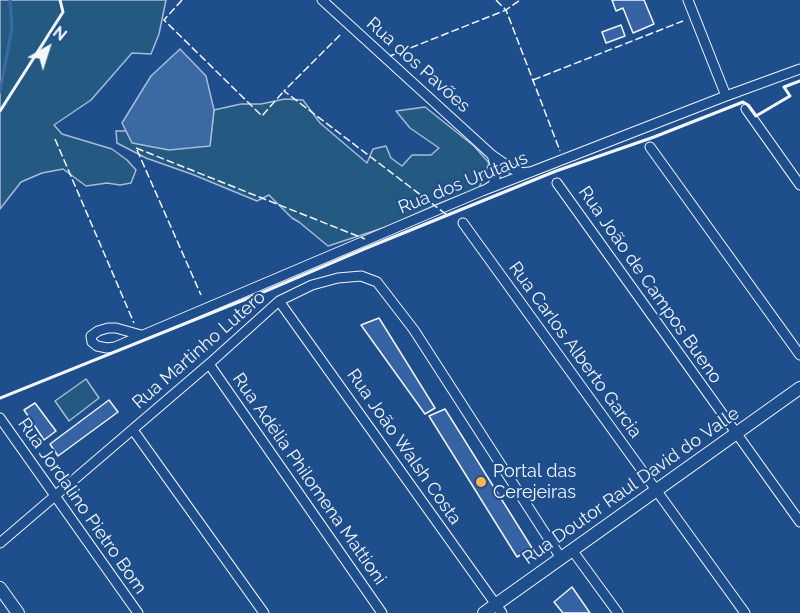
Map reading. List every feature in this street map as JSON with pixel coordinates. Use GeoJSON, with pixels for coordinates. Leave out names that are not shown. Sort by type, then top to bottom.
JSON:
{"type":"FeatureCollection","features":[{"type":"Feature","properties":{"kind":"street","name":"Rua dos Pavões"},"geometry":{"type":"LineString","coordinates":[[322,0],[492,155],[512,169],[523,173],[538,171]]}},
{"type":"Feature","properties":{"kind":"street"},"geometry":{"type":"LineString","coordinates":[[331,0],[335,13]]}},
{"type":"Feature","properties":{"kind":"street"},"geometry":{"type":"LineString","coordinates":[[688,0],[726,96]]}},
{"type":"Feature","properties":{"kind":"street","name":"Rua dos Urutaus"},"geometry":{"type":"LineString","coordinates":[[141,335],[482,192],[800,69]]}},
{"type":"Feature","properties":{"kind":"street"},"geometry":{"type":"LineString","coordinates":[[746,109],[800,185]]}},
{"type":"Feature","properties":{"kind":"street"},"geometry":{"type":"LineString","coordinates":[[650,147],[800,356]]}},
{"type":"Feature","properties":{"kind":"street"},"geometry":{"type":"LineString","coordinates":[[482,192],[493,185],[495,178],[496,168],[492,155]]}},
{"type":"Feature","properties":{"kind":"street","name":"Rua João de Campos Bueno"},"geometry":{"type":"LineString","coordinates":[[557,183],[800,522]]}},
{"type":"Feature","properties":{"kind":"street","name":"Rua Carlos Alberto Garcia"},"geometry":{"type":"LineString","coordinates":[[463,223],[744,613]]}},
{"type":"Feature","properties":{"kind":"street","name":"Rua Martinho Lutero"},"geometry":{"type":"LineString","coordinates":[[0,543],[279,301],[312,285],[338,278],[361,276],[377,282],[414,330],[561,558]]}},
{"type":"Feature","properties":{"kind":"street","name":"Rua João Walsh Costa"},"geometry":{"type":"LineString","coordinates":[[279,301],[499,609]]}},
{"type":"Feature","properties":{"kind":"street","name":"Rua Adélia Philomena Mattioni"},"geometry":{"type":"LineString","coordinates":[[209,364],[382,613]]}},
{"type":"Feature","properties":{"kind":"street","name":"Rua Doutor Raul David do Valle"},"geometry":{"type":"LineString","coordinates":[[484,613],[499,609],[561,558],[800,388]]}},
{"type":"Feature","properties":{"kind":"street","name":"Rua Jordalino Pietro Bom"},"geometry":{"type":"LineString","coordinates":[[0,418],[138,613]]}},
{"type":"Feature","properties":{"kind":"street"},"geometry":{"type":"LineString","coordinates":[[133,430],[264,613]]}},
{"type":"Feature","properties":{"kind":"street"},"geometry":{"type":"LineString","coordinates":[[572,550],[618,613]]}},
{"type":"Feature","properties":{"kind":"street"},"geometry":{"type":"LineString","coordinates":[[0,588],[18,613]]}},
{"type":"Feature","properties":{"kind":"shaded area"},"geometry":{"type":"Polygon","coordinates":[[[0,0],[166,0],[159,34],[151,54],[132,53],[91,100],[54,125],[62,134],[112,149],[127,160],[136,170],[131,183],[86,186],[63,169],[42,173],[21,182],[0,209],[0,0]]]}},
{"type":"Feature","properties":{"kind":"shaded area"},"geometry":{"type":"Polygon","coordinates":[[[180,49],[206,76],[214,110],[210,146],[169,150],[132,143],[122,123],[151,76],[180,49]]]}},
{"type":"Feature","properties":{"kind":"shaded area"},"geometry":{"type":"Polygon","coordinates":[[[285,99],[303,100],[320,123],[367,163],[373,149],[386,146],[391,158],[402,166],[412,155],[431,155],[439,148],[410,128],[396,111],[425,107],[474,146],[489,163],[479,188],[389,226],[328,246],[292,218],[269,195],[257,201],[146,158],[117,143],[116,131],[126,131],[133,143],[210,145],[214,110],[285,99]]]}},
{"type":"Feature","properties":{"kind":"shaded area"},"geometry":{"type":"Polygon","coordinates":[[[86,379],[99,398],[69,421],[55,401],[86,379]]]}},
{"type":"Feature","properties":{"kind":"building"},"geometry":{"type":"Polygon","coordinates":[[[612,0],[644,0],[654,24],[633,33],[623,8],[616,11],[612,0]]]}},
{"type":"Feature","properties":{"kind":"building"},"geometry":{"type":"Polygon","coordinates":[[[621,25],[625,36],[606,43],[602,32],[621,25]]]}},
{"type":"Feature","properties":{"kind":"building"},"geometry":{"type":"Polygon","coordinates":[[[379,318],[435,408],[425,414],[361,325],[379,318]]]}},
{"type":"Feature","properties":{"kind":"building"},"geometry":{"type":"Polygon","coordinates":[[[109,400],[118,412],[58,456],[50,444],[109,400]]]}},
{"type":"Feature","properties":{"kind":"building"},"geometry":{"type":"Polygon","coordinates":[[[35,403],[56,431],[44,440],[24,410],[35,403]]]}},
{"type":"Feature","properties":{"kind":"building","name":"Portal das Cerejeiras"},"geometry":{"type":"Polygon","coordinates":[[[445,409],[532,548],[517,557],[429,416],[445,409]]]}},
{"type":"Feature","properties":{"kind":"building"},"geometry":{"type":"Polygon","coordinates":[[[572,587],[590,613],[563,613],[554,602],[572,587]]]}},
{"type":"Feature","properties":{"kind":"waterway"},"geometry":{"type":"LineString","coordinates":[[0,92],[12,28],[10,0]]}},
{"type":"Feature","properties":{"kind":"fence"},"geometry":{"type":"LineString","coordinates":[[182,0],[164,20],[262,116],[284,91]]}},
{"type":"Feature","properties":{"kind":"fence"},"geometry":{"type":"LineString","coordinates":[[496,0],[506,10],[520,0]]}},
{"type":"Feature","properties":{"kind":"fence"},"geometry":{"type":"LineString","coordinates":[[390,56],[506,10],[560,151]]}},
{"type":"Feature","properties":{"kind":"fence"},"geometry":{"type":"LineString","coordinates":[[533,80],[683,21]]}},
{"type":"Feature","properties":{"kind":"fence"},"geometry":{"type":"LineString","coordinates":[[340,35],[284,91],[447,215]]}},
{"type":"Feature","properties":{"kind":"fence"},"geometry":{"type":"LineString","coordinates":[[55,139],[134,323]]}},
{"type":"Feature","properties":{"kind":"fence"},"geometry":{"type":"LineString","coordinates":[[136,148],[365,239]]}},
{"type":"Feature","properties":{"kind":"fence"},"geometry":{"type":"LineString","coordinates":[[137,150],[201,295]]}},
{"type":"Feature","properties":{"kind":"wall"},"geometry":{"type":"LineString","coordinates":[[0,111],[63,12],[60,0]]}},
{"type":"Feature","properties":{"kind":"wall"},"geometry":{"type":"LineString","coordinates":[[0,398],[556,171],[654,137],[743,102],[756,116],[790,96],[784,87],[800,81]]}},
{"type":"Feature","properties":{"kind":"place","name":"Portal das Cerejeiras"},"geometry":{"type":"Point","coordinates":[481,482]}}]}
